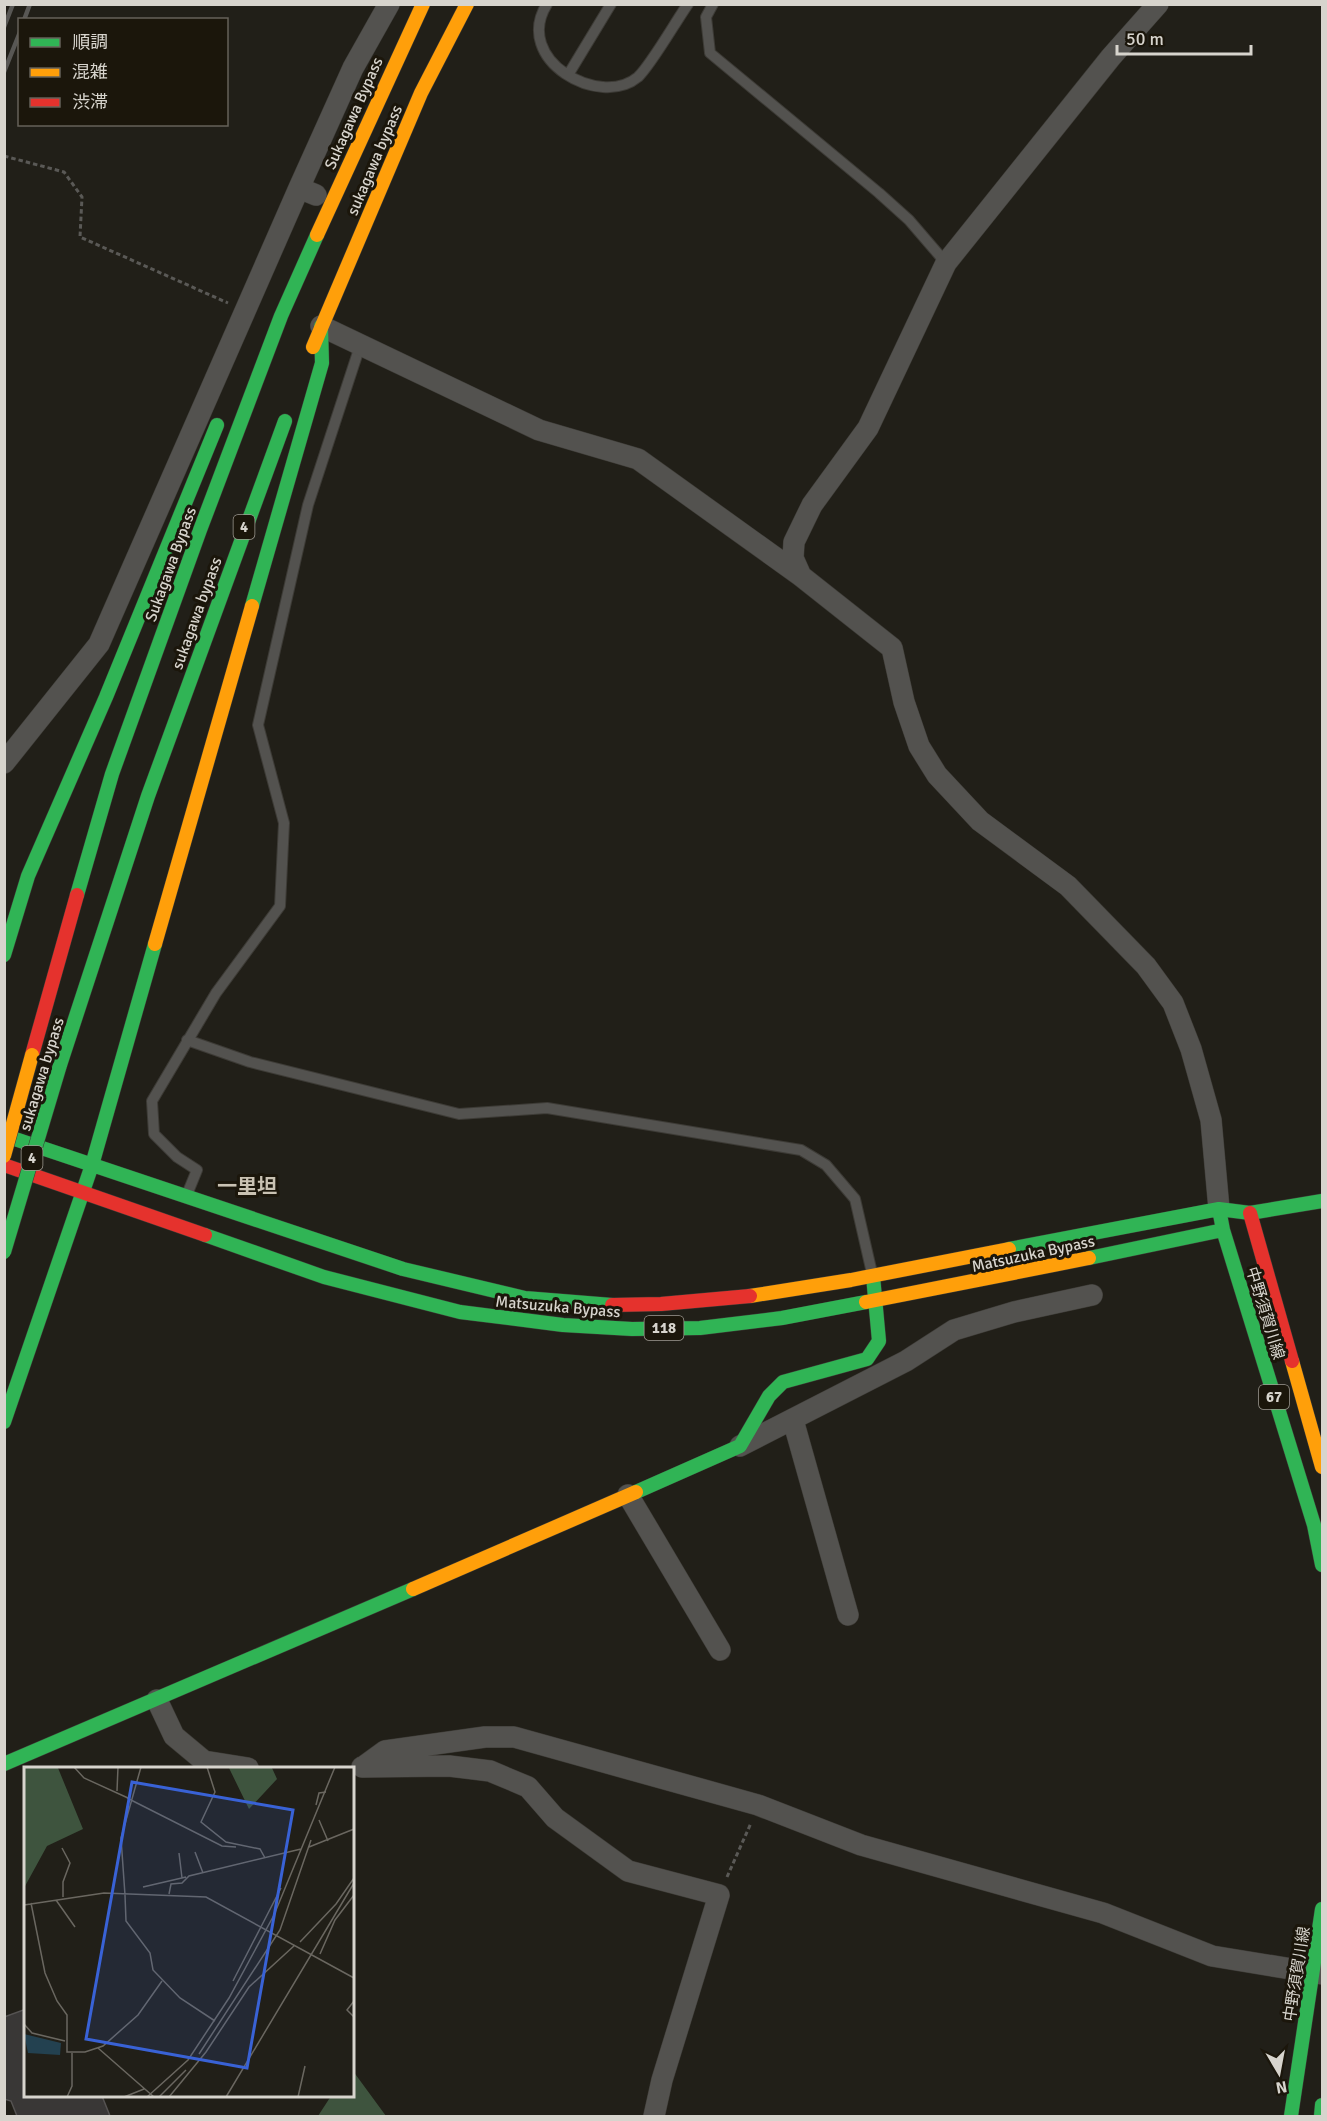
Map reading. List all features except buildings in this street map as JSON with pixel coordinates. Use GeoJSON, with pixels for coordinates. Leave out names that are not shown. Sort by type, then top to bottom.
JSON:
{"type":"FeatureCollection","features":[{"type":"Feature","properties":{"kind":"main road","name":"Sukagawa Bypass"},"geometry":{"type":"LineString","coordinates":[[4,1156],[112,774],[200,530],[281,315],[403,43],[423,4]]}},
{"type":"Feature","properties":{"kind":"main road","name":"sukagawa bypass"},"geometry":{"type":"LineString","coordinates":[[309,359],[421,93],[467,4]]}},
{"type":"Feature","properties":{"kind":"main road"},"geometry":{"type":"LineString","coordinates":[[368,90],[378,71],[403,43]]}},
{"type":"Feature","properties":{"kind":"main road"},"geometry":{"type":"LineString","coordinates":[[4,1422],[92,1165],[322,363],[321,326]]}},
{"type":"Feature","properties":{"kind":"main road","name":"sukagawa bypass"},"geometry":{"type":"LineString","coordinates":[[4,1252],[60,1065],[148,796],[242,532],[292,402]]}},
{"type":"Feature","properties":{"kind":"main road"},"geometry":{"type":"LineString","coordinates":[[4,955],[28,876],[76,759],[106,697],[171,532],[223,411]]}},
{"type":"Feature","properties":{"kind":"main road","name":"118"},"geometry":{"type":"LineString","coordinates":[[4,1135],[92,1165]]}},
{"type":"Feature","properties":{"kind":"main road","name":"118"},"geometry":{"type":"LineString","coordinates":[[4,1165],[84,1192]]}},
{"type":"Feature","properties":{"kind":"main road","name":"Matsuzuka Bypass"},"geometry":{"type":"LineString","coordinates":[[92,1165],[393,1266],[465,1286],[518,1297],[568,1303],[631,1304],[774,1292],[873,1276],[1220,1209],[1250,1213],[1323,1201]]}},
{"type":"Feature","properties":{"kind":"main road","name":"Matsuzuka Bypass"},"geometry":{"type":"LineString","coordinates":[[84,1192],[324,1277],[460,1312],[511,1319],[632,1329],[700,1328],[782,1318],[875,1301],[1222,1230],[1250,1213]]}},
{"type":"Feature","properties":{"kind":"main road","name":"中野須賀川線"},"geometry":{"type":"LineString","coordinates":[[1220,1209],[1222,1230],[1314,1525],[1323,1565]]}},
{"type":"Feature","properties":{"kind":"main road","name":"中野須賀川線"},"geometry":{"type":"LineString","coordinates":[[1250,1213],[1323,1467]]}},
{"type":"Feature","properties":{"kind":"main road"},"geometry":{"type":"LineString","coordinates":[[4,1764],[157,1700],[740,1446],[769,1396],[783,1382],[867,1359],[879,1341],[873,1276]]}},
{"type":"Feature","properties":{"kind":"main road","name":"中野須賀川線"},"geometry":{"type":"LineString","coordinates":[[1291,2116],[1318,1977],[1323,1909]]}},
{"type":"Feature","properties":{"kind":"main road"},"geometry":{"type":"LineString","coordinates":[[1321,2116],[1323,2105]]}},
{"type":"Feature","properties":{"kind":"street"},"geometry":{"type":"LineString","coordinates":[[4,763],[99,644],[246,311],[312,193],[343,115],[353,68],[388,4]]}},
{"type":"Feature","properties":{"kind":"street"},"geometry":{"type":"LineString","coordinates":[[801,576],[793,558],[794,542],[812,505],[868,428],[946,263],[1110,57],[1158,4]]}},
{"type":"Feature","properties":{"kind":"street"},"geometry":{"type":"LineString","coordinates":[[321,326],[361,343],[539,430],[638,459],[801,576],[892,648],[904,702],[919,746],[937,775],[980,821],[1068,886],[1165,989],[1191,1048],[1211,1119],[1220,1209]]}},
{"type":"Feature","properties":{"kind":"street"},"geometry":{"type":"LineString","coordinates":[[152,521],[171,532]]}},
{"type":"Feature","properties":{"kind":"street"},"geometry":{"type":"LineString","coordinates":[[740,1446],[906,1361],[954,1330],[1014,1312],[1092,1295]]}},
{"type":"Feature","properties":{"kind":"street"},"geometry":{"type":"LineString","coordinates":[[793,1420],[848,1615]]}},
{"type":"Feature","properties":{"kind":"street"},"geometry":{"type":"LineString","coordinates":[[628,1495],[720,1650]]}},
{"type":"Feature","properties":{"kind":"street"},"geometry":{"type":"LineString","coordinates":[[157,1700],[174,1736],[204,1761],[242,1767]]}},
{"type":"Feature","properties":{"kind":"street"},"geometry":{"type":"LineString","coordinates":[[358,1768],[385,1751],[477,1737],[514,1737],[758,1805],[861,1845],[1103,1913],[1212,1956],[1318,1977]]}},
{"type":"Feature","properties":{"kind":"street"},"geometry":{"type":"LineString","coordinates":[[358,1768],[449,1766],[490,1771],[528,1787],[555,1818],[628,1871],[719,1895],[662,2080],[654,2116]]}},
{"type":"Feature","properties":{"kind":"lane"},"geometry":{"type":"LineString","coordinates":[[547,4],[543,11],[539,31],[540,45],[547,60],[568,75],[585,83],[602,86],[622,84],[638,77],[688,4]]}},
{"type":"Feature","properties":{"kind":"lane"},"geometry":{"type":"LineString","coordinates":[[568,75],[611,4]]}},
{"type":"Feature","properties":{"kind":"lane"},"geometry":{"type":"LineString","coordinates":[[713,4],[706,17],[710,53],[879,193],[909,220],[946,263]]}},
{"type":"Feature","properties":{"kind":"lane"},"geometry":{"type":"LineString","coordinates":[[187,1195],[196,1170],[177,1157],[154,1134],[152,1101],[216,993],[280,906],[284,823],[258,725],[308,505],[361,343]]}},
{"type":"Feature","properties":{"kind":"lane"},"geometry":{"type":"LineString","coordinates":[[187,1040],[250,1062],[459,1114],[547,1108],[801,1150],[826,1165],[855,1199],[873,1276]]}},
{"type":"Feature","properties":{"kind":"path"},"geometry":{"type":"LineString","coordinates":[[4,156],[64,172],[82,197],[80,237],[246,311]]}},
{"type":"Feature","properties":{"kind":"path"},"geometry":{"type":"LineString","coordinates":[[719,1895],[758,1805]]}},
{"type":"Feature","properties":{"kind":"green space"},"geometry":{"type":"Polygon","coordinates":[[[354,2072],[386,2116],[318,2116],[330,2097],[354,2097],[354,2072]]]}},
{"type":"Feature","properties":{"kind":"railway"},"geometry":{"type":"LineString","coordinates":[[4,27],[13,4]]}},
{"type":"Feature","properties":{"kind":"railway"},"geometry":{"type":"LineString","coordinates":[[25,18],[30,4]]}},
{"type":"Feature","properties":{"kind":"railway"},"geometry":{"type":"LineString","coordinates":[[4,72],[18,37]]}},
{"type":"Feature","properties":{"kind":"traffic: fast"},"geometry":{"type":"LineString","coordinates":[[77,895],[112,774],[200,530],[281,316],[317,235]]}},
{"type":"Feature","properties":{"kind":"traffic: fast"},"geometry":{"type":"LineString","coordinates":[[252,606],[322,363],[321,326]]}},
{"type":"Feature","properties":{"kind":"traffic: fast"},"geometry":{"type":"LineString","coordinates":[[60,1065],[148,796],[285,421]]}},
{"type":"Feature","properties":{"kind":"traffic: fast"},"geometry":{"type":"LineString","coordinates":[[4,955],[28,876],[106,697],[217,425]]}},
{"type":"Feature","properties":{"kind":"traffic: fast"},"geometry":{"type":"LineString","coordinates":[[4,1422],[92,1165],[155,944]]}},
{"type":"Feature","properties":{"kind":"traffic: fast"},"geometry":{"type":"LineString","coordinates":[[4,1252],[60,1065]]}},
{"type":"Feature","properties":{"kind":"traffic: fast"},"geometry":{"type":"LineString","coordinates":[[9,1137],[403,1269],[525,1298],[612,1305]]}},
{"type":"Feature","properties":{"kind":"traffic: fast"},"geometry":{"type":"LineString","coordinates":[[1009,1249],[1219,1209],[1250,1213],[1322,1201]]}},
{"type":"Feature","properties":{"kind":"traffic: fast"},"geometry":{"type":"LineString","coordinates":[[1219,1209],[1223,1230],[1314,1525],[1322,1565]]}},
{"type":"Feature","properties":{"kind":"traffic: fast"},"geometry":{"type":"LineString","coordinates":[[1089,1258],[1223,1230]]}},
{"type":"Feature","properties":{"kind":"traffic: fast"},"geometry":{"type":"LineString","coordinates":[[205,1235],[324,1277],[460,1312],[563,1325],[632,1329],[700,1328],[782,1318],[866,1302]]}},
{"type":"Feature","properties":{"kind":"traffic: fast"},"geometry":{"type":"LineString","coordinates":[[636,1492],[740,1446],[769,1396],[783,1382],[867,1359],[879,1341],[873,1276]]}},
{"type":"Feature","properties":{"kind":"traffic: fast"},"geometry":{"type":"LineString","coordinates":[[4,1764],[413,1589]]}},
{"type":"Feature","properties":{"kind":"traffic: fast"},"geometry":{"type":"LineString","coordinates":[[1291,2116],[1322,1909]]}},
{"type":"Feature","properties":{"kind":"traffic: fast"},"geometry":{"type":"LineString","coordinates":[[1321,2116],[1322,2105]]}},
{"type":"Feature","properties":{"kind":"traffic: slow"},"geometry":{"type":"LineString","coordinates":[[317,235],[423,4]]}},
{"type":"Feature","properties":{"kind":"traffic: slow"},"geometry":{"type":"LineString","coordinates":[[313,347],[421,93],[467,4]]}},
{"type":"Feature","properties":{"kind":"traffic: slow"},"geometry":{"type":"LineString","coordinates":[[155,944],[252,606]]}},
{"type":"Feature","properties":{"kind":"traffic: slow"},"geometry":{"type":"LineString","coordinates":[[4,1156],[32,1055]]}},
{"type":"Feature","properties":{"kind":"traffic: slow"},"geometry":{"type":"LineString","coordinates":[[750,1296],[851,1280],[1009,1249]]}},
{"type":"Feature","properties":{"kind":"traffic: slow"},"geometry":{"type":"LineString","coordinates":[[866,1302],[1089,1258]]}},
{"type":"Feature","properties":{"kind":"traffic: slow"},"geometry":{"type":"LineString","coordinates":[[1292,1361],[1322,1467]]}},
{"type":"Feature","properties":{"kind":"traffic: slow"},"geometry":{"type":"LineString","coordinates":[[413,1589],[636,1492]]}},
{"type":"Feature","properties":{"kind":"traffic: jam"},"geometry":{"type":"LineString","coordinates":[[32,1055],[77,895]]}},
{"type":"Feature","properties":{"kind":"traffic: jam"},"geometry":{"type":"LineString","coordinates":[[4,1165],[205,1235]]}},
{"type":"Feature","properties":{"kind":"traffic: jam"},"geometry":{"type":"LineString","coordinates":[[1250,1213],[1292,1361]]}},
{"type":"Feature","properties":{"kind":"traffic: jam"},"geometry":{"type":"LineString","coordinates":[[612,1305],[661,1304],[750,1296]]}},
{"type":"Feature","properties":{"kind":"district","name":"一里坦"},"geometry":{"type":"Point","coordinates":[247,1186]}}]}
